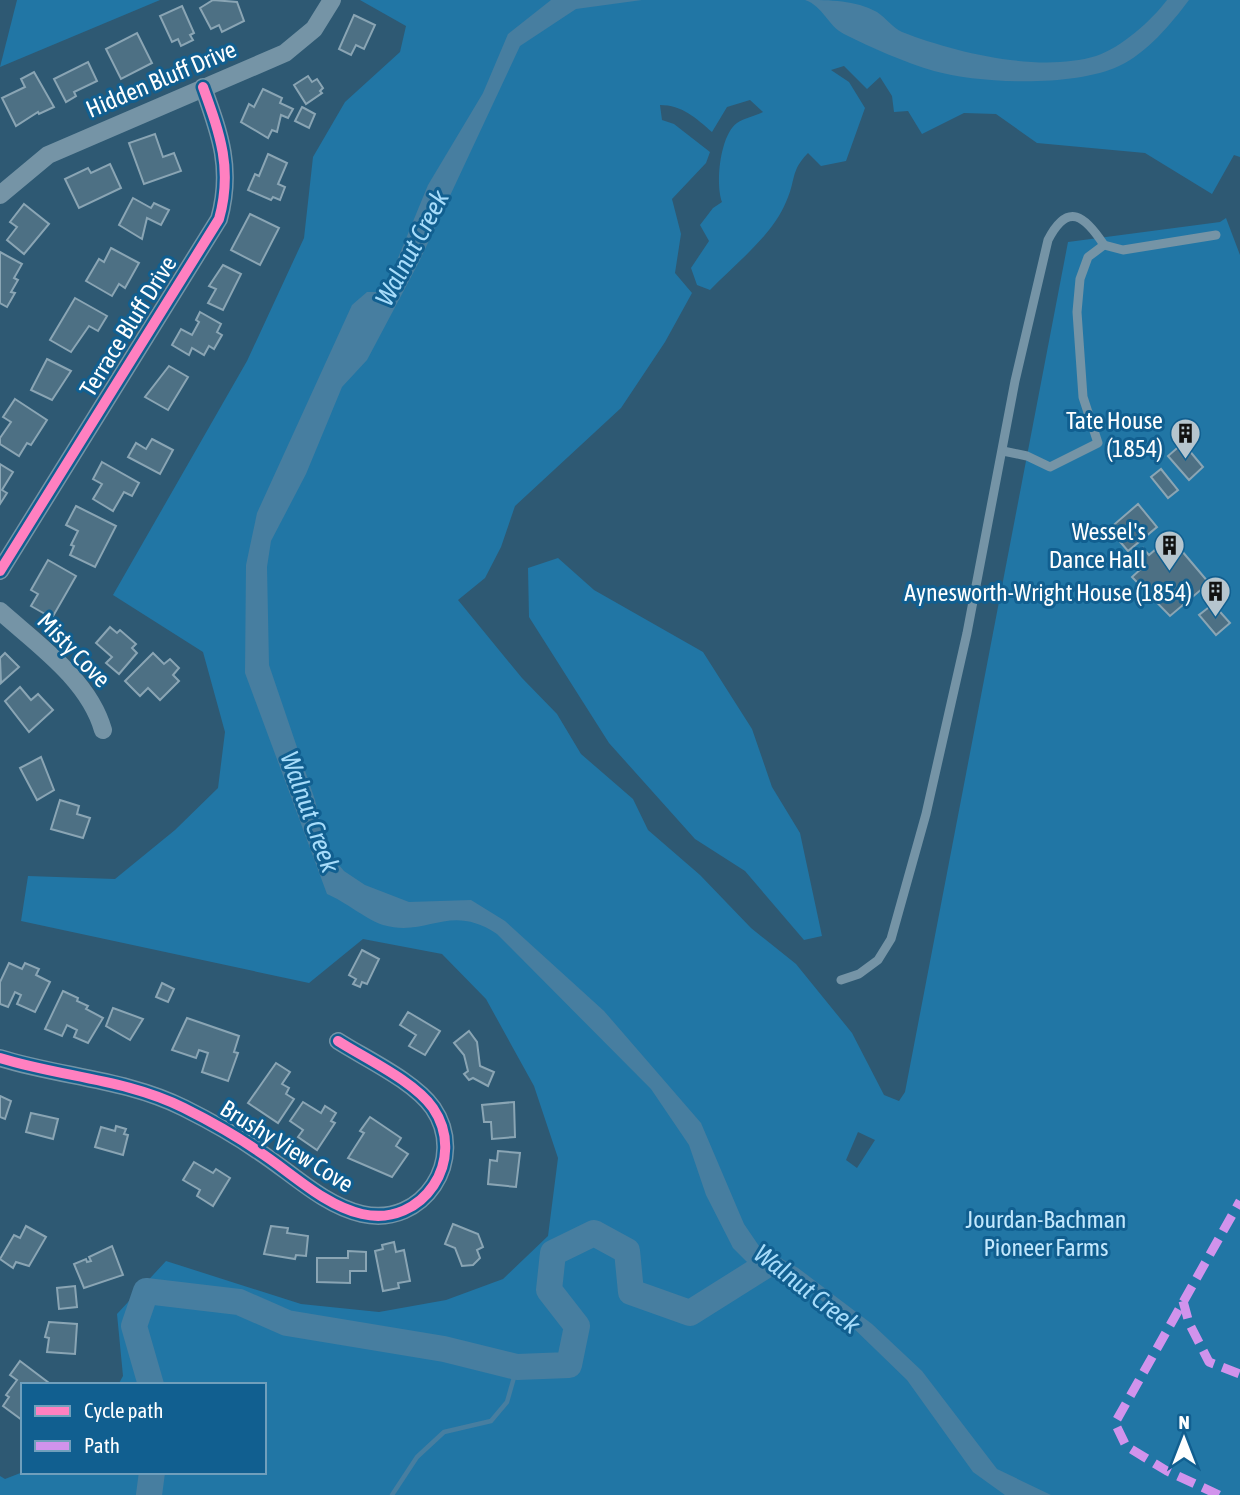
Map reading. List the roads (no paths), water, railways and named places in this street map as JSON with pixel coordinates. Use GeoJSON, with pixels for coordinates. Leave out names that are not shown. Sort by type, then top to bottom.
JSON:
{"type":"FeatureCollection","features":[{"type":"Feature","properties":{"kind":"street","name":"Hidden Bluff Drive"},"geometry":{"type":"LineString","coordinates":[[0,195],[48,155],[285,53],[314,29],[332,0]]}},
{"type":"Feature","properties":{"kind":"street","name":"Terrace Bluff Drive"},"geometry":{"type":"LineString","coordinates":[[0,571],[219,219],[226,194],[225,164],[221,135],[203,87]]}},
{"type":"Feature","properties":{"kind":"street","name":"Misty Cove"},"geometry":{"type":"LineString","coordinates":[[0,611],[83,690],[96,708],[103,730]]}},
{"type":"Feature","properties":{"kind":"street","name":"Brushy View Cove"},"geometry":{"type":"LineString","coordinates":[[0,1058],[117,1084],[167,1100],[228,1131],[341,1207],[367,1215],[402,1213],[424,1197],[443,1167],[446,1147],[443,1127],[431,1106],[412,1088],[338,1041]]}},
{"type":"Feature","properties":{"kind":"lane"},"geometry":{"type":"LineString","coordinates":[[841,980],[859,974],[878,960],[891,939],[926,814],[1033,298],[1048,240],[1056,224],[1068,216],[1079,217],[1089,223],[1104,245],[1123,250],[1216,235]]}},
{"type":"Feature","properties":{"kind":"lane"},"geometry":{"type":"LineString","coordinates":[[1003,451],[1027,456],[1050,467],[1098,443],[1083,397],[1077,313],[1080,279],[1088,257],[1104,245]]}},
{"type":"Feature","properties":{"kind":"water","name":"Walnut Creek"},"geometry":{"type":"Polygon","coordinates":[[[551,0],[642,0],[576,9],[520,46],[419,262],[367,360],[342,387],[306,474],[271,541],[267,567],[269,665],[315,800],[328,852],[344,871],[365,885],[409,902],[471,900],[505,921],[604,1011],[701,1123],[744,1224],[759,1246],[798,1268],[872,1324],[922,1371],[997,1469],[1051,1495],[1005,1495],[973,1472],[907,1380],[844,1319],[811,1292],[780,1281],[751,1266],[733,1248],[706,1195],[689,1145],[651,1089],[497,934],[465,921],[399,928],[383,925],[327,894],[245,673],[246,565],[257,513],[352,305],[367,292],[384,292],[428,185],[483,93],[508,34],[551,0]]]}},
{"type":"Feature","properties":{"kind":"water"},"geometry":{"type":"Polygon","coordinates":[[[805,0],[860,5],[877,12],[902,32],[947,47],[998,58],[1050,62],[1074,61],[1106,52],[1135,32],[1167,0],[1189,0],[1149,46],[1119,66],[1078,77],[1001,81],[934,71],[877,49],[838,30],[816,7],[805,0]]]}},
{"type":"Feature","properties":{"kind":"waterway","name":"Walnut Creek"},"geometry":{"type":"LineString","coordinates":[[150,1383],[134,1326],[146,1291],[239,1302],[287,1323],[444,1349],[517,1367],[569,1365],[577,1326],[549,1290],[553,1253],[594,1233],[627,1251],[631,1292],[690,1313],[768,1264]]}},
{"type":"Feature","properties":{"kind":"waterway"},"geometry":{"type":"LineString","coordinates":[[392,1495],[417,1457],[444,1432],[491,1421],[507,1402],[517,1367]]}},
{"type":"Feature","properties":{"kind":"waterway"},"geometry":{"type":"LineString","coordinates":[[149,1495],[152,1474]]}},
{"type":"Feature","properties":{"kind":"place","name":"Tate House (1854)"},"geometry":{"type":"Point","coordinates":[1186,461]}},
{"type":"Feature","properties":{"kind":"place","name":"Wessel's Dance Hall"},"geometry":{"type":"Point","coordinates":[1169,572]}},
{"type":"Feature","properties":{"kind":"place","name":"Aynesworth-Wright House (1854)"},"geometry":{"type":"Point","coordinates":[1215,619]}},
{"type":"Feature","properties":{"kind":"park label","name":"Jourdan-Bachman Pioneer Farms"},"geometry":{"type":"Point","coordinates":[1046,1233]}}]}
